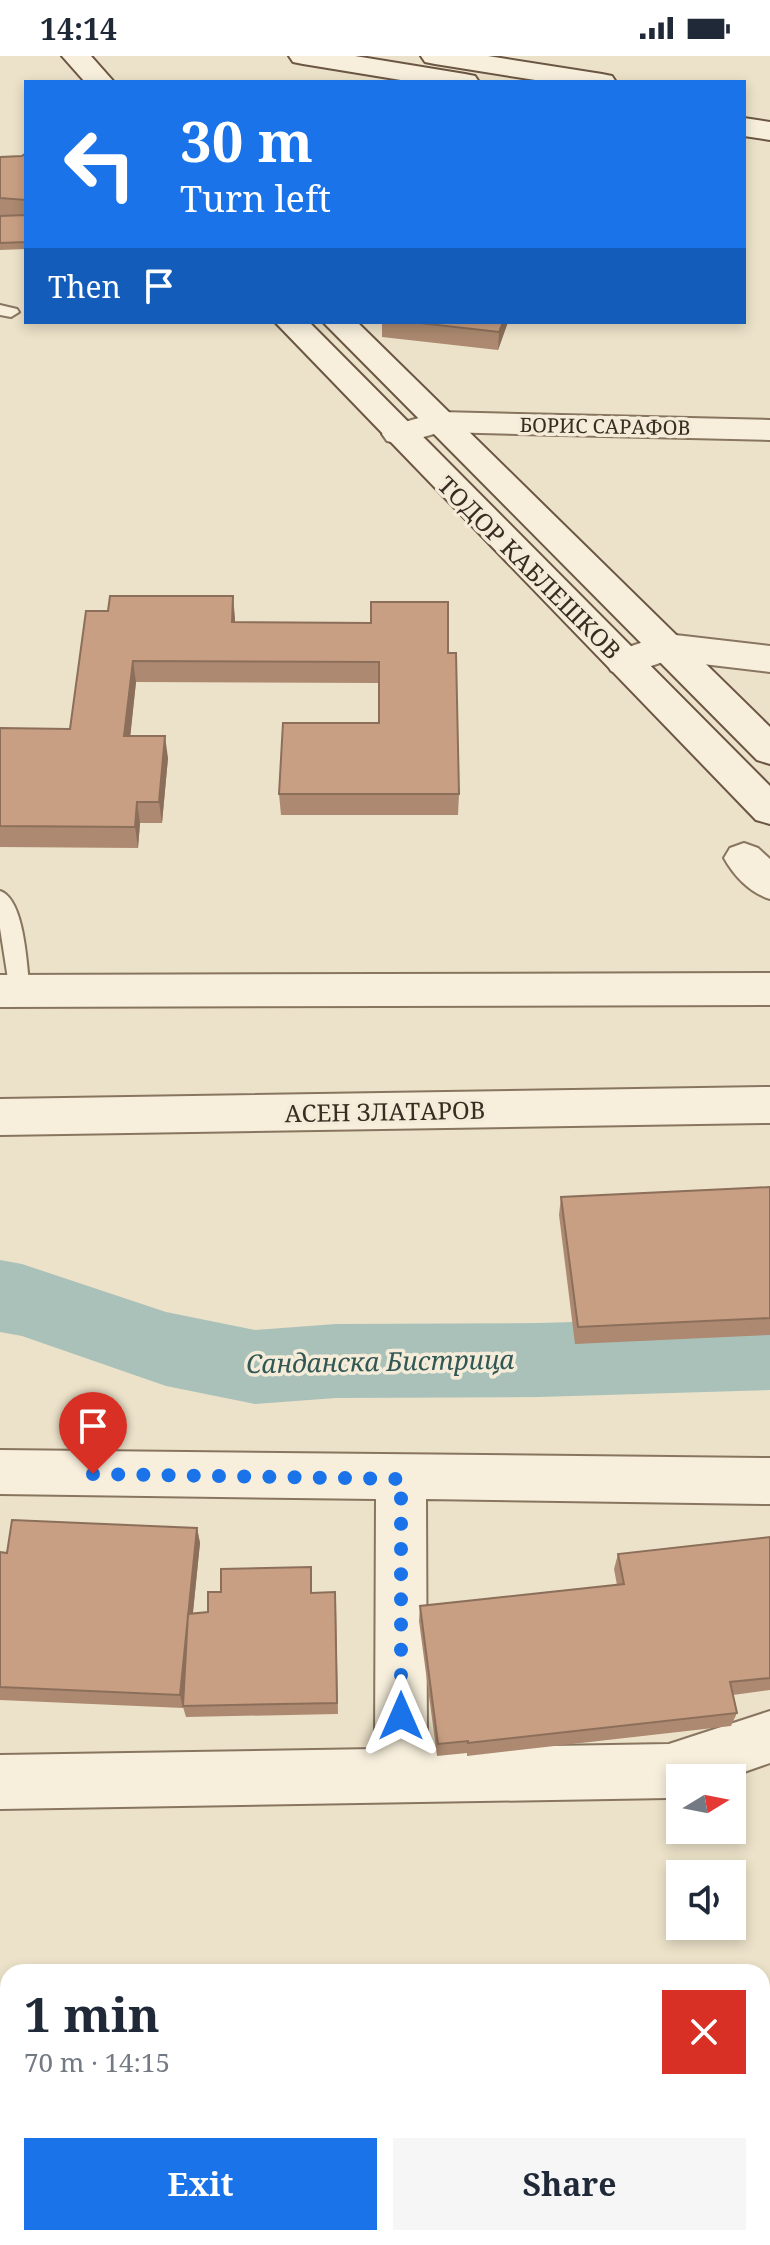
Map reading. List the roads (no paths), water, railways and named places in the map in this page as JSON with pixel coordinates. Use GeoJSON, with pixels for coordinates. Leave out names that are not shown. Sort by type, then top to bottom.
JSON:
{"type":"FeatureCollection","features":[{"type":"Feature","properties":{"kind":"street"},"geometry":{"type":"LineString","coordinates":[[303,56],[453,80]]}},
{"type":"Feature","properties":{"kind":"street"},"geometry":{"type":"LineString","coordinates":[[435,56],[589,80]]}},
{"type":"Feature","properties":{"kind":"street"},"geometry":{"type":"LineString","coordinates":[[65,70],[94,80]]}},
{"type":"Feature","properties":{"kind":"street"},"geometry":{"type":"LineString","coordinates":[[746,104],[770,108]]}},
{"type":"Feature","properties":{"kind":"street"},"geometry":{"type":"LineString","coordinates":[[746,127],[770,131]]}},
{"type":"Feature","properties":{"kind":"street","name":"ТОДОР КАБЛЕШКОВ"},"geometry":{"type":"LineString","coordinates":[[293,324],[770,810]]}},
{"type":"Feature","properties":{"kind":"street","name":"ТОДОР КАБЛЕШКОВ"},"geometry":{"type":"LineString","coordinates":[[341,324],[770,750]]}},
{"type":"Feature","properties":{"kind":"street","name":"БОРИС САРАФОВ"},"geometry":{"type":"LineString","coordinates":[[399,434],[440,422],[770,430]]}},
{"type":"Feature","properties":{"kind":"street"},"geometry":{"type":"LineString","coordinates":[[624,662],[667,647],[770,659]]}},
{"type":"Feature","properties":{"kind":"street"},"geometry":{"type":"LineString","coordinates":[[10,992],[770,989]]}},
{"type":"Feature","properties":{"kind":"street","name":"АСЕН ЗЛАТАРОВ"},"geometry":{"type":"LineString","coordinates":[[0,1117],[770,1105]]}},
{"type":"Feature","properties":{"kind":"street"},"geometry":{"type":"LineString","coordinates":[[0,1472],[770,1481]]}},
{"type":"Feature","properties":{"kind":"street"},"geometry":{"type":"LineString","coordinates":[[401,1479],[401,1776]]}},
{"type":"Feature","properties":{"kind":"street"},"geometry":{"type":"LineString","coordinates":[[0,1782],[669,1771],[770,1737]]}},
{"type":"Feature","properties":{"kind":"lane"},"geometry":{"type":"LineString","coordinates":[[0,899],[7,907],[10,992]]}},
{"type":"Feature","properties":{"kind":"waterway","name":"Санданска Бистрица"},"geometry":{"type":"LineString","coordinates":[[0,1296],[22,1300],[166,1349],[255,1367],[336,1361],[539,1360],[770,1353]]}}]}
